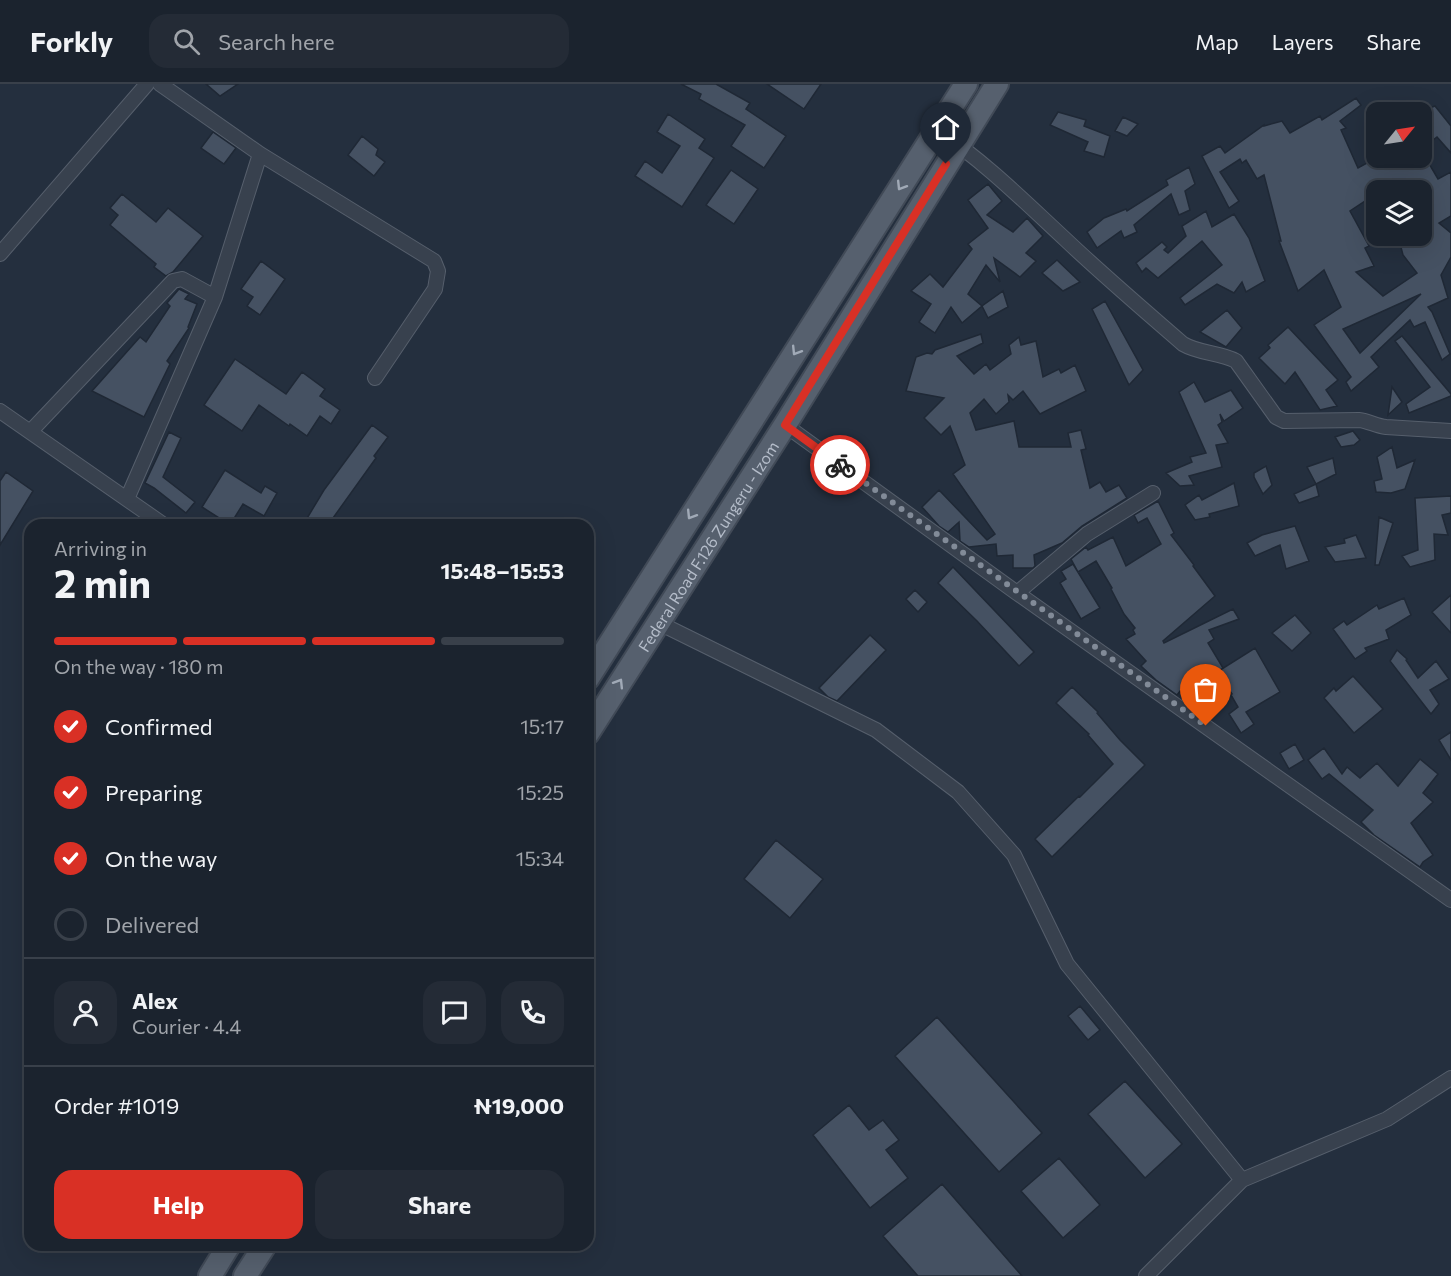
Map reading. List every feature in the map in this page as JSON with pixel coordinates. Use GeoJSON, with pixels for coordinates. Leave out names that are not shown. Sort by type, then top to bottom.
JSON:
{"type":"FeatureCollection","features":[{"type":"Feature","properties":{"kind":"main road","name":"Federal Road F.126 Zungeru - Izom"},"geometry":{"type":"LineString","coordinates":[[594,723],[785,425],[997,84]]}},
{"type":"Feature","properties":{"kind":"main road","name":"Federal Road F.126 Zungeru - Izom"},"geometry":{"type":"LineString","coordinates":[[594,669],[937,130],[959,86]]}},
{"type":"Feature","properties":{"kind":"main road"},"geometry":{"type":"LineString","coordinates":[[210,1276],[225,1251]]}},
{"type":"Feature","properties":{"kind":"main road"},"geometry":{"type":"LineString","coordinates":[[245,1276],[261,1251]]}},
{"type":"Feature","properties":{"kind":"street"},"geometry":{"type":"LineString","coordinates":[[0,254],[147,84]]}},
{"type":"Feature","properties":{"kind":"street"},"geometry":{"type":"LineString","coordinates":[[160,84],[260,154],[434,261],[438,271],[435,289],[375,378]]}},
{"type":"Feature","properties":{"kind":"street"},"geometry":{"type":"LineString","coordinates":[[937,130],[959,144],[1184,344],[1194,350],[1228,357],[1236,361],[1276,417],[1284,420],[1359,420],[1386,427],[1451,431]]}},
{"type":"Feature","properties":{"kind":"street"},"geometry":{"type":"LineString","coordinates":[[127,499],[215,297],[260,154]]}},
{"type":"Feature","properties":{"kind":"street"},"geometry":{"type":"LineString","coordinates":[[30,432],[173,281],[182,279],[215,297]]}},
{"type":"Feature","properties":{"kind":"street"},"geometry":{"type":"LineString","coordinates":[[0,411],[155,519]]}},
{"type":"Feature","properties":{"kind":"street"},"geometry":{"type":"LineString","coordinates":[[785,425],[1451,900]]}},
{"type":"Feature","properties":{"kind":"street"},"geometry":{"type":"LineString","coordinates":[[1017,592],[1087,534],[1154,493]]}},
{"type":"Feature","properties":{"kind":"street"},"geometry":{"type":"LineString","coordinates":[[657,622],[876,730],[958,792],[1014,855],[1067,964],[1242,1180]]}},
{"type":"Feature","properties":{"kind":"street"},"geometry":{"type":"LineString","coordinates":[[1146,1276],[1242,1180],[1387,1119],[1451,1078]]}},
{"type":"Feature","properties":{"kind":"building"},"geometry":{"type":"Polygon","coordinates":[[[206,84],[238,84],[220,96],[206,84]]]}},
{"type":"Feature","properties":{"kind":"building"},"geometry":{"type":"Polygon","coordinates":[[[681,84],[716,84],[750,103],[746,109],[786,136],[764,168],[731,146],[745,125],[699,99],[701,94],[681,84]]]}},
{"type":"Feature","properties":{"kind":"building"},"geometry":{"type":"Polygon","coordinates":[[[767,84],[821,84],[804,109],[767,84]]]}},
{"type":"Feature","properties":{"kind":"building"},"geometry":{"type":"Polygon","coordinates":[[[1356,98],[1361,105],[1340,121],[1346,128],[1341,130],[1358,168],[1366,164],[1366,168],[1432,168],[1438,179],[1451,172],[1451,216],[1439,223],[1451,233],[1451,257],[1441,275],[1448,298],[1428,307],[1450,354],[1442,360],[1425,322],[1414,327],[1410,320],[1371,357],[1379,367],[1351,391],[1346,382],[1351,377],[1314,325],[1341,307],[1324,270],[1298,291],[1279,241],[1281,241],[1264,175],[1257,179],[1246,160],[1242,163],[1240,159],[1220,172],[1239,201],[1229,208],[1202,156],[1220,146],[1225,153],[1264,125],[1282,121],[1290,133],[1320,116],[1322,120],[1356,98]],[[1421,294],[1343,329],[1360,353],[1421,294]]]}},
{"type":"Feature","properties":{"kind":"building"},"geometry":{"type":"Polygon","coordinates":[[[1435,106],[1451,126],[1451,153],[1437,137],[1433,140],[1432,138],[1432,107],[1435,106]]]}},
{"type":"Feature","properties":{"kind":"building"},"geometry":{"type":"Polygon","coordinates":[[[1058,112],[1086,120],[1084,126],[1110,136],[1104,157],[1084,151],[1088,142],[1050,125],[1058,112]]]}},
{"type":"Feature","properties":{"kind":"building"},"geometry":{"type":"Polygon","coordinates":[[[668,114],[705,139],[699,148],[714,158],[682,207],[635,176],[645,161],[662,173],[680,146],[657,132],[668,114]]]}},
{"type":"Feature","properties":{"kind":"building"},"geometry":{"type":"Polygon","coordinates":[[[1123,117],[1138,124],[1127,136],[1115,131],[1123,117]]]}},
{"type":"Feature","properties":{"kind":"building"},"geometry":{"type":"Polygon","coordinates":[[[213,132],[236,148],[224,164],[201,148],[213,132]]]}},
{"type":"Feature","properties":{"kind":"building"},"geometry":{"type":"Polygon","coordinates":[[[362,136],[378,149],[376,155],[385,162],[374,176],[348,155],[362,136]]]}},
{"type":"Feature","properties":{"kind":"building"},"geometry":{"type":"Polygon","coordinates":[[[1189,167],[1195,184],[1185,191],[1190,210],[1179,215],[1171,194],[1134,225],[1137,232],[1124,238],[1121,231],[1097,248],[1087,232],[1104,218],[1126,209],[1127,211],[1168,185],[1166,180],[1189,167]]]}},
{"type":"Feature","properties":{"kind":"building"},"geometry":{"type":"Polygon","coordinates":[[[731,170],[758,189],[734,224],[706,205],[731,170]]]}},
{"type":"Feature","properties":{"kind":"building"},"geometry":{"type":"Polygon","coordinates":[[[988,184],[1002,201],[987,215],[1013,232],[1027,218],[1043,236],[1026,253],[1036,261],[1020,277],[994,258],[1000,282],[986,265],[968,294],[982,306],[962,323],[951,307],[935,333],[919,322],[931,304],[911,291],[930,274],[943,287],[972,249],[968,244],[988,228],[968,200],[988,184]]]}},
{"type":"Feature","properties":{"kind":"building"},"geometry":{"type":"Polygon","coordinates":[[[122,194],[156,222],[168,208],[203,236],[173,272],[166,276],[154,267],[156,264],[110,225],[118,215],[110,208],[122,194]]]}},
{"type":"Feature","properties":{"kind":"building"},"geometry":{"type":"Polygon","coordinates":[[[1206,211],[1212,227],[1234,214],[1249,238],[1265,281],[1246,292],[1242,282],[1234,293],[1217,284],[1185,305],[1180,298],[1222,265],[1202,241],[1158,278],[1146,268],[1142,272],[1136,263],[1162,242],[1167,247],[1164,250],[1168,253],[1186,236],[1182,226],[1206,211]]]}},
{"type":"Feature","properties":{"kind":"building"},"geometry":{"type":"Polygon","coordinates":[[[1057,260],[1080,282],[1063,291],[1042,273],[1057,260]]]}},
{"type":"Feature","properties":{"kind":"building"},"geometry":{"type":"Polygon","coordinates":[[[261,261],[285,279],[260,315],[247,306],[253,297],[241,289],[261,261]]]}},
{"type":"Feature","properties":{"kind":"building"},"geometry":{"type":"Polygon","coordinates":[[[179,289],[189,294],[185,299],[197,304],[189,328],[167,361],[170,364],[144,417],[92,391],[140,337],[146,342],[170,306],[167,303],[179,289]]]}},
{"type":"Feature","properties":{"kind":"building"},"geometry":{"type":"Polygon","coordinates":[[[1003,291],[1008,307],[988,318],[982,306],[1003,291]]]}},
{"type":"Feature","properties":{"kind":"building"},"geometry":{"type":"Polygon","coordinates":[[[1105,301],[1143,370],[1129,385],[1092,309],[1105,301]]]}},
{"type":"Feature","properties":{"kind":"building"},"geometry":{"type":"Polygon","coordinates":[[[1227,310],[1242,328],[1226,347],[1200,332],[1227,310]]]}},
{"type":"Feature","properties":{"kind":"building"},"geometry":{"type":"Polygon","coordinates":[[[1288,327],[1338,380],[1326,390],[1337,406],[1320,410],[1295,372],[1285,384],[1259,358],[1270,348],[1268,345],[1288,327]]]}},
{"type":"Feature","properties":{"kind":"building"},"geometry":{"type":"Polygon","coordinates":[[[981,334],[983,343],[957,356],[974,374],[986,364],[990,370],[1011,354],[1009,345],[1019,337],[1021,345],[1036,341],[1043,377],[1059,369],[1061,373],[1075,365],[1086,391],[1040,414],[1023,391],[1013,400],[1008,395],[1009,402],[996,414],[984,399],[970,413],[976,430],[1014,421],[1019,447],[1071,447],[1068,433],[1081,430],[1086,449],[1081,450],[1090,488],[1100,482],[1106,492],[1119,485],[1127,498],[1082,526],[1062,543],[1034,555],[1035,566],[1033,568],[1013,568],[1013,555],[997,556],[996,544],[969,547],[960,541],[959,522],[948,532],[939,526],[922,507],[939,490],[987,540],[995,534],[953,474],[965,465],[950,426],[941,435],[924,418],[944,398],[906,391],[916,357],[927,353],[932,354],[935,350],[981,334]]]}},
{"type":"Feature","properties":{"kind":"building"},"geometry":{"type":"Polygon","coordinates":[[[1402,336],[1451,396],[1409,413],[1406,404],[1430,387],[1395,341],[1402,336]]]}},
{"type":"Feature","properties":{"kind":"building"},"geometry":{"type":"Polygon","coordinates":[[[235,359],[286,394],[302,372],[325,389],[320,396],[340,410],[331,424],[320,416],[307,436],[259,405],[242,431],[204,405],[235,359]]]}},
{"type":"Feature","properties":{"kind":"building"},"geometry":{"type":"Polygon","coordinates":[[[1194,382],[1205,402],[1231,390],[1243,408],[1224,421],[1220,414],[1222,422],[1218,425],[1228,443],[1216,445],[1222,467],[1189,476],[1194,485],[1180,486],[1166,473],[1192,462],[1190,457],[1206,453],[1179,392],[1194,382]]]}},
{"type":"Feature","properties":{"kind":"building"},"geometry":{"type":"Polygon","coordinates":[[[1392,387],[1402,402],[1388,415],[1392,387]]]}},
{"type":"Feature","properties":{"kind":"building"},"geometry":{"type":"Polygon","coordinates":[[[372,425],[388,437],[374,456],[376,458],[333,518],[335,519],[307,519],[324,490],[372,425]]]}},
{"type":"Feature","properties":{"kind":"building"},"geometry":{"type":"Polygon","coordinates":[[[1353,431],[1360,440],[1354,445],[1341,447],[1335,437],[1353,431]]]}},
{"type":"Feature","properties":{"kind":"building"},"geometry":{"type":"Polygon","coordinates":[[[169,432],[181,438],[163,477],[195,502],[186,513],[145,483],[169,432]]]}},
{"type":"Feature","properties":{"kind":"building"},"geometry":{"type":"Polygon","coordinates":[[[1392,447],[1397,468],[1415,460],[1405,489],[1391,493],[1376,492],[1374,481],[1382,479],[1377,457],[1392,447]]]}},
{"type":"Feature","properties":{"kind":"building"},"geometry":{"type":"Polygon","coordinates":[[[1333,458],[1336,474],[1316,484],[1307,467],[1333,458]]]}},
{"type":"Feature","properties":{"kind":"building"},"geometry":{"type":"Polygon","coordinates":[[[1266,466],[1272,485],[1263,494],[1254,473],[1266,466]]]}},
{"type":"Feature","properties":{"kind":"building"},"geometry":{"type":"Polygon","coordinates":[[[225,470],[261,493],[265,486],[277,493],[264,516],[243,504],[234,519],[221,519],[202,507],[225,470]]]}},
{"type":"Feature","properties":{"kind":"building"},"geometry":{"type":"Polygon","coordinates":[[[6,472],[33,491],[0,545],[0,481],[6,472]]]}},
{"type":"Feature","properties":{"kind":"building"},"geometry":{"type":"Polygon","coordinates":[[[1234,483],[1239,506],[1195,520],[1185,505],[1199,495],[1202,500],[1234,483]]]}},
{"type":"Feature","properties":{"kind":"building"},"geometry":{"type":"Polygon","coordinates":[[[1316,484],[1319,496],[1299,503],[1294,494],[1316,484]]]}},
{"type":"Feature","properties":{"kind":"building"},"geometry":{"type":"Polygon","coordinates":[[[1451,496],[1451,513],[1442,515],[1448,535],[1434,534],[1435,560],[1410,567],[1402,556],[1418,550],[1415,498],[1451,496]]]}},
{"type":"Feature","properties":{"kind":"building"},"geometry":{"type":"Polygon","coordinates":[[[1158,501],[1174,533],[1171,535],[1215,596],[1163,641],[1164,643],[1233,609],[1239,619],[1209,630],[1214,639],[1208,643],[1223,668],[1198,685],[1192,676],[1177,695],[1141,666],[1146,661],[1126,639],[1135,634],[1133,630],[1135,628],[1124,614],[1096,561],[1078,572],[1071,559],[1086,547],[1088,550],[1113,537],[1126,566],[1161,544],[1147,518],[1138,523],[1134,515],[1158,501]]]}},
{"type":"Feature","properties":{"kind":"building"},"geometry":{"type":"Polygon","coordinates":[[[1379,517],[1393,523],[1379,565],[1375,565],[1379,517]]]}},
{"type":"Feature","properties":{"kind":"building"},"geometry":{"type":"Polygon","coordinates":[[[1295,526],[1309,561],[1286,569],[1280,545],[1255,556],[1247,543],[1262,535],[1295,526]]]}},
{"type":"Feature","properties":{"kind":"building"},"geometry":{"type":"Polygon","coordinates":[[[1356,535],[1366,558],[1335,562],[1325,547],[1345,543],[1344,539],[1356,535]]]}},
{"type":"Feature","properties":{"kind":"building"},"geometry":{"type":"Polygon","coordinates":[[[1073,564],[1100,608],[1081,619],[1060,583],[1066,579],[1061,571],[1073,564]]]}},
{"type":"Feature","properties":{"kind":"building"},"geometry":{"type":"Polygon","coordinates":[[[953,567],[1034,652],[1019,666],[938,583],[953,567]]]}},
{"type":"Feature","properties":{"kind":"building"},"geometry":{"type":"Polygon","coordinates":[[[915,590],[927,602],[918,612],[906,599],[915,590]]]}},
{"type":"Feature","properties":{"kind":"building"},"geometry":{"type":"Polygon","coordinates":[[[1451,595],[1451,633],[1432,612],[1451,595]]]}},
{"type":"Feature","properties":{"kind":"building"},"geometry":{"type":"Polygon","coordinates":[[[1404,598],[1411,615],[1386,630],[1389,639],[1365,648],[1367,651],[1355,659],[1333,629],[1344,621],[1347,625],[1377,605],[1379,609],[1404,598]]]}},
{"type":"Feature","properties":{"kind":"building"},"geometry":{"type":"Polygon","coordinates":[[[1295,615],[1311,633],[1292,651],[1272,633],[1295,615]]]}},
{"type":"Feature","properties":{"kind":"building"},"geometry":{"type":"Polygon","coordinates":[[[870,635],[886,650],[837,701],[828,697],[819,688],[870,635]]]}},
{"type":"Feature","properties":{"kind":"building"},"geometry":{"type":"Polygon","coordinates":[[[1255,648],[1280,692],[1246,712],[1254,724],[1241,733],[1229,714],[1238,707],[1217,672],[1255,648]]]}},
{"type":"Feature","properties":{"kind":"building"},"geometry":{"type":"Polygon","coordinates":[[[1397,650],[1407,659],[1418,678],[1436,661],[1449,679],[1430,690],[1439,704],[1431,714],[1390,661],[1397,650]]]}},
{"type":"Feature","properties":{"kind":"building"},"geometry":{"type":"Polygon","coordinates":[[[1353,676],[1383,709],[1354,733],[1324,698],[1334,688],[1336,691],[1353,676]]]}},
{"type":"Feature","properties":{"kind":"building"},"geometry":{"type":"Polygon","coordinates":[[[1072,687],[1098,712],[1120,740],[1145,765],[1052,857],[1035,839],[1113,764],[1089,734],[1056,703],[1072,687]]]}},
{"type":"Feature","properties":{"kind":"building"},"geometry":{"type":"Polygon","coordinates":[[[1451,732],[1451,760],[1439,740],[1451,732]]]}},
{"type":"Feature","properties":{"kind":"building"},"geometry":{"type":"Polygon","coordinates":[[[1295,744],[1304,760],[1289,769],[1280,753],[1295,744]]]}},
{"type":"Feature","properties":{"kind":"building"},"geometry":{"type":"Polygon","coordinates":[[[1324,748],[1342,774],[1347,767],[1360,778],[1377,763],[1398,786],[1420,759],[1438,774],[1423,793],[1433,802],[1411,823],[1433,855],[1420,867],[1374,835],[1361,822],[1373,810],[1329,774],[1322,779],[1308,760],[1324,748]]]}},
{"type":"Feature","properties":{"kind":"building"},"geometry":{"type":"Polygon","coordinates":[[[776,840],[823,879],[790,918],[744,879],[776,840]]]}},
{"type":"Feature","properties":{"kind":"building"},"geometry":{"type":"Polygon","coordinates":[[[1080,1006],[1100,1030],[1088,1040],[1068,1016],[1080,1006]]]}},
{"type":"Feature","properties":{"kind":"building"},"geometry":{"type":"Polygon","coordinates":[[[937,1017],[1042,1133],[999,1172],[895,1056],[937,1017]]]}},
{"type":"Feature","properties":{"kind":"building"},"geometry":{"type":"Polygon","coordinates":[[[1125,1081],[1182,1144],[1145,1178],[1088,1114],[1125,1081]]]}},
{"type":"Feature","properties":{"kind":"building"},"geometry":{"type":"Polygon","coordinates":[[[849,1105],[869,1130],[883,1120],[899,1140],[886,1150],[908,1178],[870,1208],[813,1135],[849,1105]]]}},
{"type":"Feature","properties":{"kind":"building"},"geometry":{"type":"Polygon","coordinates":[[[1059,1158],[1100,1205],[1063,1238],[1021,1191],[1059,1158]]]}},
{"type":"Feature","properties":{"kind":"building"},"geometry":{"type":"Polygon","coordinates":[[[942,1184],[1022,1276],[918,1276],[883,1236],[942,1184]]]}},
{"type":"Feature","properties":{"kind":"way so far"},"geometry":{"type":"LineString","coordinates":[[840,465],[1206,726]]}},
{"type":"Feature","properties":{"kind":"route"},"geometry":{"type":"LineString","coordinates":[[840,465],[785,425],[946,164]]}}]}
